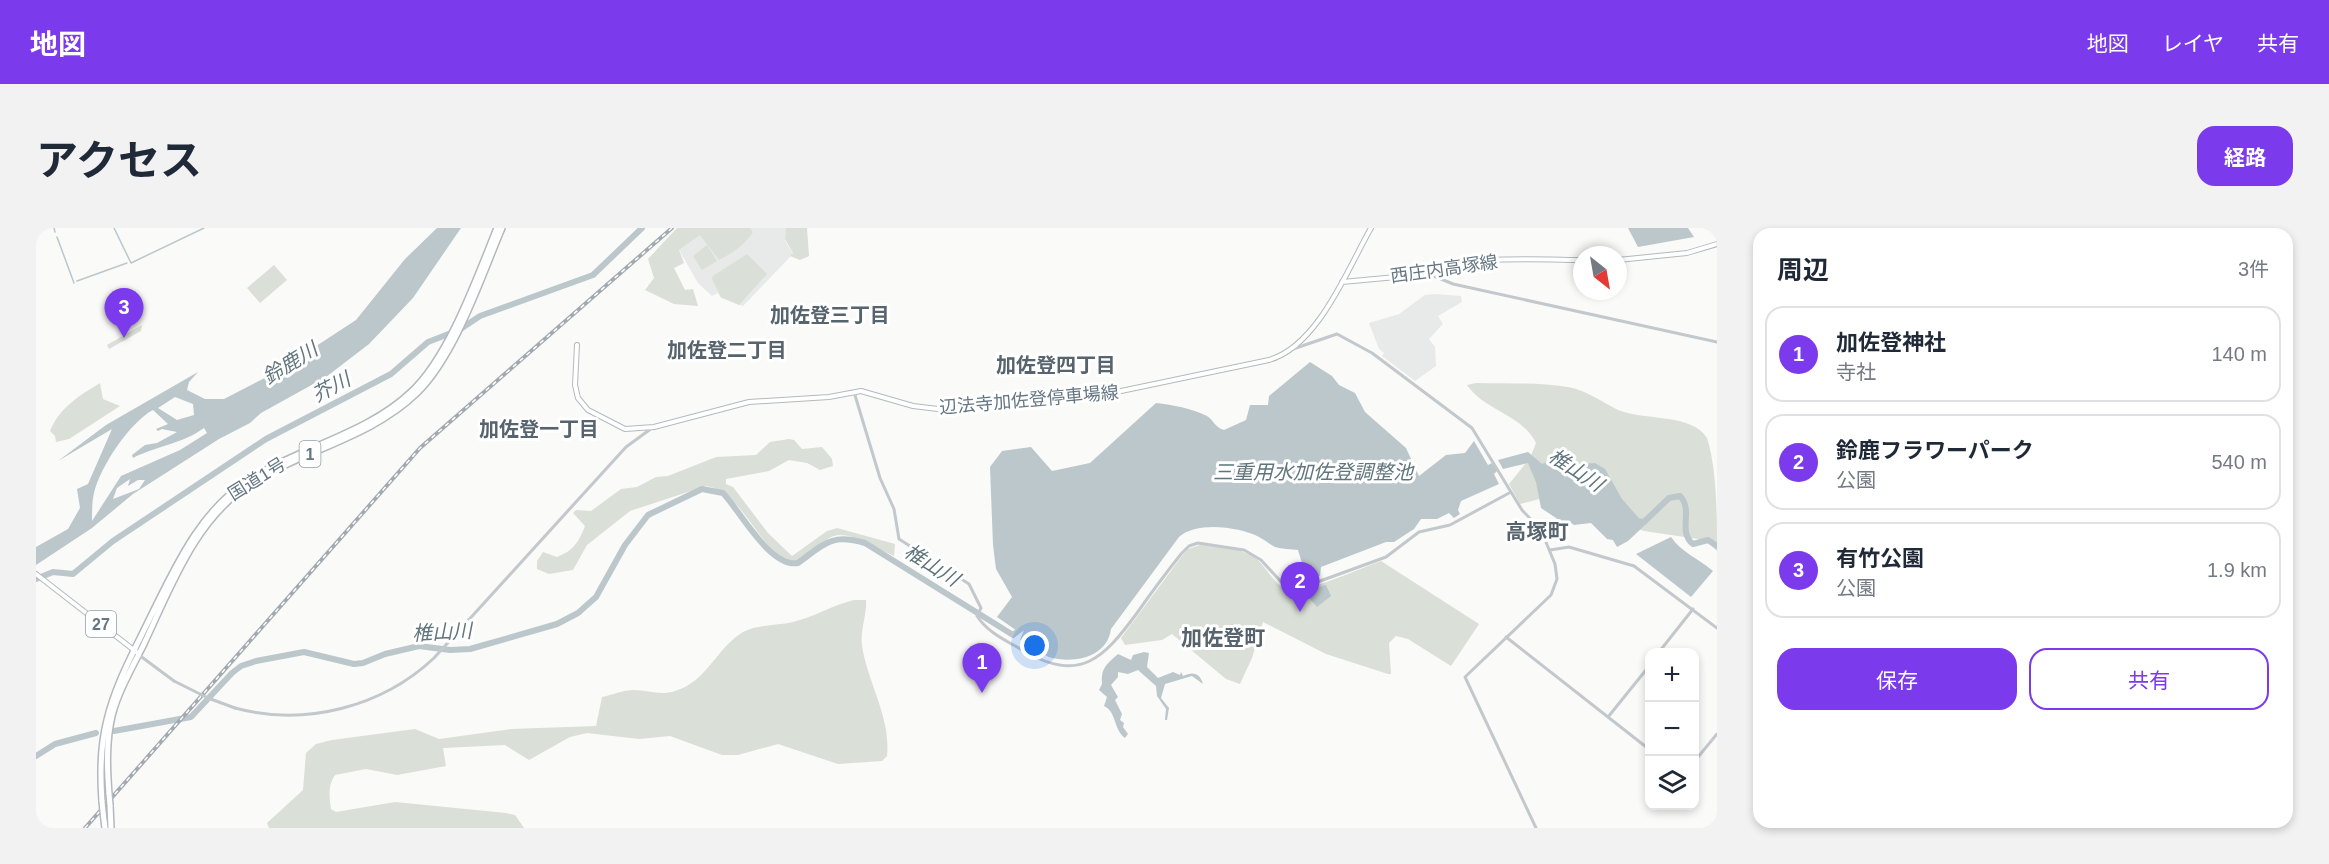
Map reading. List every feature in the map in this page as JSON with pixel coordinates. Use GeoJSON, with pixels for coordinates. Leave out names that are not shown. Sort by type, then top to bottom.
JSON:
{"type":"FeatureCollection","features":[{"type":"Feature","properties":{"kind":"highway","name":"国道1号"},"geometry":{"type":"LineString","coordinates":[[105,828],[101,761],[107,718],[190,541],[221,502],[266,470],[377,422],[407,402],[427,383],[448,350],[497,228]]}},
{"type":"Feature","properties":{"kind":"highway","name":"国道1号"},"geometry":{"type":"LineString","coordinates":[[342,436],[402,400],[420,383],[439,357],[460,318],[502,228]]}},
{"type":"Feature","properties":{"kind":"highway","name":"国道1号"},"geometry":{"type":"LineString","coordinates":[[111,828],[107,754],[112,716],[136,653]]}},
{"type":"Feature","properties":{"kind":"main road","name":"辺法寺加佐登停車場線"},"geometry":{"type":"LineString","coordinates":[[578,345],[575,390],[582,404],[621,428],[635,430],[749,402],[830,397],[854,392],[867,393],[931,409],[1034,402],[1116,393],[1269,360],[1293,349],[1314,328],[1371,228]]}},
{"type":"Feature","properties":{"kind":"main road"},"geometry":{"type":"LineString","coordinates":[[1627,259],[1688,253],[1717,244]]}},
{"type":"Feature","properties":{"kind":"main road","name":"西庄内高塚線"},"geometry":{"type":"LineString","coordinates":[[1341,282],[1429,274],[1436,268],[1452,264],[1510,260],[1573,260]]}},
{"type":"Feature","properties":{"kind":"main road","name":"27"},"geometry":{"type":"LineString","coordinates":[[36,574],[136,653]]}},
{"type":"Feature","properties":{"kind":"street"},"geometry":{"type":"LineString","coordinates":[[1429,274],[1453,284],[1717,342]]}},
{"type":"Feature","properties":{"kind":"street"},"geometry":{"type":"LineString","coordinates":[[1293,349],[1337,334],[1372,353],[1474,430],[1522,510],[1541,530],[1557,570],[1554,590],[1533,614],[1465,677],[1536,828]]}},
{"type":"Feature","properties":{"kind":"street"},"geometry":{"type":"LineString","coordinates":[[854,392],[880,478],[894,509],[899,539],[969,584],[981,609],[977,616],[986,628],[1035,657],[1054,665],[1077,666],[1094,660],[1111,648],[1180,554],[1191,545],[1206,543],[1244,550],[1261,560],[1284,585],[1300,588],[1386,557],[1419,532],[1450,525],[1511,492]]}},
{"type":"Feature","properties":{"kind":"street"},"geometry":{"type":"LineString","coordinates":[[136,653],[174,681],[235,708],[286,715],[334,710],[361,702],[391,689],[434,658],[626,447],[654,427]]}},
{"type":"Feature","properties":{"kind":"street"},"geometry":{"type":"LineString","coordinates":[[1550,550],[1569,547],[1628,564],[1648,574],[1717,628]]}},
{"type":"Feature","properties":{"kind":"street"},"geometry":{"type":"LineString","coordinates":[[1662,648],[1693,609]]}},
{"type":"Feature","properties":{"kind":"street"},"geometry":{"type":"LineString","coordinates":[[1506,637],[1645,746]]}},
{"type":"Feature","properties":{"kind":"street"},"geometry":{"type":"LineString","coordinates":[[1608,717],[1645,671]]}},
{"type":"Feature","properties":{"kind":"street"},"geometry":{"type":"LineString","coordinates":[[1699,757],[1717,734]]}},
{"type":"Feature","properties":{"kind":"shaded area"},"geometry":{"type":"Polygon","coordinates":[[[677,228],[750,228],[753,232],[741,246],[719,260],[700,235],[679,250],[684,263],[674,268],[685,290],[693,289],[698,306],[674,304],[645,290],[654,278],[648,259],[677,228]]]}},
{"type":"Feature","properties":{"kind":"shaded area"},"geometry":{"type":"Polygon","coordinates":[[[750,228],[786,228],[785,240],[793,254],[743,306],[721,298],[718,293],[712,296],[698,283],[679,250],[700,234],[708,244],[753,232],[750,228]]]}},
{"type":"Feature","properties":{"kind":"shaded area"},"geometry":{"type":"Polygon","coordinates":[[[786,228],[807,228],[809,256],[800,260],[790,256],[793,253],[785,239],[786,228]]]}},
{"type":"Feature","properties":{"kind":"shaded area"},"geometry":{"type":"Polygon","coordinates":[[[707,245],[717,261],[702,270],[693,256],[707,245]]]}},
{"type":"Feature","properties":{"kind":"shaded area"},"geometry":{"type":"Polygon","coordinates":[[[747,254],[767,274],[739,305],[721,297],[712,279],[713,276],[747,254]]]}},
{"type":"Feature","properties":{"kind":"shaded area"},"geometry":{"type":"Polygon","coordinates":[[[274,265],[287,280],[260,303],[247,288],[274,265]]]}},
{"type":"Feature","properties":{"kind":"shaded area"},"geometry":{"type":"Polygon","coordinates":[[[1425,295],[1461,296],[1462,302],[1438,316],[1443,324],[1429,339],[1435,347],[1436,366],[1415,381],[1382,356],[1384,353],[1379,349],[1369,323],[1399,314],[1425,295]]]}},
{"type":"Feature","properties":{"kind":"shaded area"},"geometry":{"type":"Polygon","coordinates":[[[142,325],[141,331],[109,349],[107,345],[142,325]]]}},
{"type":"Feature","properties":{"kind":"shaded area"},"geometry":{"type":"Polygon","coordinates":[[[100,383],[103,399],[120,406],[69,439],[56,442],[55,436],[50,431],[59,415],[100,383]]]}},
{"type":"Feature","properties":{"kind":"shaded area"},"geometry":{"type":"Polygon","coordinates":[[[1476,383],[1568,387],[1588,393],[1618,410],[1679,421],[1700,430],[1707,438],[1713,464],[1717,551],[1705,540],[1644,531],[1547,497],[1520,504],[1509,484],[1530,458],[1536,443],[1522,426],[1484,401],[1467,385],[1476,383]]]}},
{"type":"Feature","properties":{"kind":"shaded area"},"geometry":{"type":"Polygon","coordinates":[[[794,440],[802,449],[822,447],[832,459],[833,466],[820,470],[807,463],[789,460],[769,471],[726,479],[726,484],[733,487],[768,533],[792,556],[827,531],[837,528],[895,544],[894,556],[860,540],[839,535],[825,541],[803,563],[795,565],[786,563],[734,502],[725,494],[706,486],[630,511],[587,545],[573,570],[549,574],[537,569],[537,561],[543,552],[557,557],[571,549],[578,541],[585,526],[573,513],[576,510],[591,511],[621,489],[637,487],[656,477],[668,476],[716,457],[756,455],[770,442],[794,440]]]}},
{"type":"Feature","properties":{"kind":"shaded area"},"geometry":{"type":"Polygon","coordinates":[[[1200,545],[1242,551],[1259,561],[1281,586],[1292,590],[1323,583],[1381,561],[1479,624],[1451,666],[1408,639],[1396,636],[1389,643],[1391,674],[1388,674],[1326,654],[1263,622],[1252,658],[1240,684],[1226,679],[1172,634],[1162,640],[1125,645],[1121,638],[1182,556],[1188,549],[1200,545]]]}},
{"type":"Feature","properties":{"kind":"shaded area"},"geometry":{"type":"Polygon","coordinates":[[[854,600],[866,600],[862,646],[886,728],[887,756],[882,761],[838,764],[778,744],[738,755],[722,755],[670,736],[639,739],[587,733],[570,737],[529,760],[505,745],[443,748],[446,766],[397,775],[366,769],[335,775],[330,787],[331,809],[336,812],[395,802],[506,813],[515,815],[524,828],[269,828],[267,823],[303,790],[306,753],[316,744],[415,729],[439,739],[511,729],[596,726],[602,697],[630,690],[659,693],[686,687],[695,681],[740,634],[759,627],[801,620],[854,600]]]}},
{"type":"Feature","properties":{"kind":"water"},"geometry":{"type":"Polygon","coordinates":[[[437,228],[461,228],[413,298],[369,344],[326,377],[261,413],[250,423],[219,439],[133,494],[92,528],[36,565],[36,547],[68,529],[80,508],[77,489],[88,484],[112,429],[58,461],[106,425],[198,372],[189,382],[187,390],[205,399],[224,399],[278,371],[356,320],[405,259],[437,228]],[[175,397],[158,408],[177,420],[194,415],[193,404],[175,397]],[[153,410],[144,416],[117,446],[97,482],[93,496],[92,521],[121,476],[180,450],[207,433],[204,428],[187,438],[133,458],[132,455],[145,445],[157,443],[177,432],[162,429],[158,431],[156,429],[168,424],[153,410]],[[130,479],[117,488],[113,499],[139,489],[145,480],[138,480],[128,486],[130,479]]]}},
{"type":"Feature","properties":{"kind":"water"},"geometry":{"type":"Polygon","coordinates":[[[1628,228],[1688,228],[1694,237],[1638,247],[1628,228]]]}},
{"type":"Feature","properties":{"kind":"water","name":"三重用水加佐登調整池"},"geometry":{"type":"Polygon","coordinates":[[[1310,362],[1332,376],[1339,385],[1355,393],[1365,412],[1406,448],[1419,476],[1446,455],[1465,453],[1474,441],[1488,465],[1492,463],[1497,471],[1494,474],[1499,484],[1461,501],[1458,510],[1460,514],[1454,518],[1449,513],[1437,519],[1421,519],[1414,529],[1394,542],[1386,542],[1321,567],[1320,576],[1301,582],[1305,573],[1298,550],[1275,547],[1251,533],[1230,528],[1207,527],[1187,532],[1179,537],[1111,629],[1103,647],[1078,659],[1049,657],[1020,640],[1024,630],[1020,633],[997,617],[1012,597],[996,569],[993,545],[990,467],[1002,451],[1031,447],[1052,471],[1090,463],[1156,403],[1201,413],[1224,430],[1246,420],[1250,405],[1268,405],[1269,396],[1310,362]]]}},
{"type":"Feature","properties":{"kind":"water"},"geometry":{"type":"Polygon","coordinates":[[[1528,452],[1542,464],[1558,458],[1581,464],[1595,463],[1605,469],[1622,499],[1645,525],[1628,541],[1617,547],[1613,540],[1607,539],[1591,523],[1574,525],[1568,521],[1562,522],[1541,508],[1536,482],[1528,463],[1503,469],[1498,460],[1528,452]]]}},
{"type":"Feature","properties":{"kind":"water"},"geometry":{"type":"Polygon","coordinates":[[[1671,537],[1675,543],[1713,571],[1691,597],[1636,554],[1671,537]]]}},
{"type":"Feature","properties":{"kind":"water"},"geometry":{"type":"Polygon","coordinates":[[[1326,585],[1331,596],[1317,607],[1304,592],[1326,585]]]}},
{"type":"Feature","properties":{"kind":"water"},"geometry":{"type":"Polygon","coordinates":[[[1149,653],[1147,667],[1158,678],[1173,672],[1180,675],[1181,672],[1183,676],[1193,673],[1200,677],[1203,684],[1192,676],[1165,684],[1161,698],[1169,708],[1167,720],[1165,720],[1166,709],[1157,696],[1156,686],[1138,670],[1128,674],[1118,672],[1118,677],[1111,685],[1118,697],[1115,700],[1122,714],[1120,720],[1124,723],[1123,727],[1128,734],[1125,738],[1118,730],[1111,712],[1104,706],[1107,697],[1099,690],[1102,675],[1107,665],[1118,654],[1131,660],[1133,655],[1149,653]]]}},
{"type":"Feature","properties":{"kind":"waterway"},"geometry":{"type":"LineString","coordinates":[[54,228],[55,232]]}},
{"type":"Feature","properties":{"kind":"waterway"},"geometry":{"type":"LineString","coordinates":[[114,228],[131,263],[204,228]]}},
{"type":"Feature","properties":{"kind":"waterway","name":"芥川"},"geometry":{"type":"LineString","coordinates":[[36,579],[53,572],[73,574],[113,541],[266,439],[391,374],[428,342],[459,330],[480,316],[593,275],[642,228]]}},
{"type":"Feature","properties":{"kind":"waterway"},"geometry":{"type":"LineString","coordinates":[[57,237],[74,283]]}},
{"type":"Feature","properties":{"kind":"waterway"},"geometry":{"type":"LineString","coordinates":[[77,281],[127,263]]}},
{"type":"Feature","properties":{"kind":"waterway","name":"椎山川"},"geometry":{"type":"LineString","coordinates":[[114,731],[191,717],[232,673],[241,666],[256,661],[304,652],[354,664],[363,663],[385,654],[419,646],[450,650],[470,649],[557,624],[578,613],[596,597],[625,545],[648,515],[702,489],[723,493],[766,548],[787,562],[798,563],[828,542],[836,540],[844,539],[865,543],[1013,635],[1023,627]]}},
{"type":"Feature","properties":{"kind":"waterway","name":"椎山川"},"geometry":{"type":"LineString","coordinates":[[1635,521],[1644,522],[1669,498],[1680,496],[1686,508],[1688,539],[1693,544],[1708,540],[1717,546]]}},
{"type":"Feature","properties":{"kind":"waterway","name":"椎山川"},"geometry":{"type":"LineString","coordinates":[[36,756],[55,744],[96,733]]}},
{"type":"Feature","properties":{"kind":"railway"},"geometry":{"type":"LineString","coordinates":[[85,828],[420,448],[672,228]]}},
{"type":"Feature","properties":{"kind":"place","name":"有竹公園"},"geometry":{"type":"Point","coordinates":[124,338]}},
{"type":"Feature","properties":{"kind":"place","name":"鈴鹿フラワーパーク"},"geometry":{"type":"Point","coordinates":[1300,612]}},
{"type":"Feature","properties":{"kind":"place","name":"加佐登神社"},"geometry":{"type":"Point","coordinates":[982,693]}},
{"type":"Feature","properties":{"kind":"district","name":"加佐登三丁目"},"geometry":{"type":"Point","coordinates":[830,315]}},
{"type":"Feature","properties":{"kind":"district","name":"加佐登二丁目"},"geometry":{"type":"Point","coordinates":[727,350]}},
{"type":"Feature","properties":{"kind":"district","name":"加佐登四丁目"},"geometry":{"type":"Point","coordinates":[1056,365]}},
{"type":"Feature","properties":{"kind":"district","name":"加佐登一丁目"},"geometry":{"type":"Point","coordinates":[539,429]}},
{"type":"Feature","properties":{"kind":"district","name":"高塚町"},"geometry":{"type":"Point","coordinates":[1537,532]}},
{"type":"Feature","properties":{"kind":"district","name":"加佐登町"},"geometry":{"type":"Point","coordinates":[1223,638]}},
{"type":"Feature","properties":{"kind":"water label","name":"鈴鹿川"},"geometry":{"type":"Point","coordinates":[290,363]}}]}
